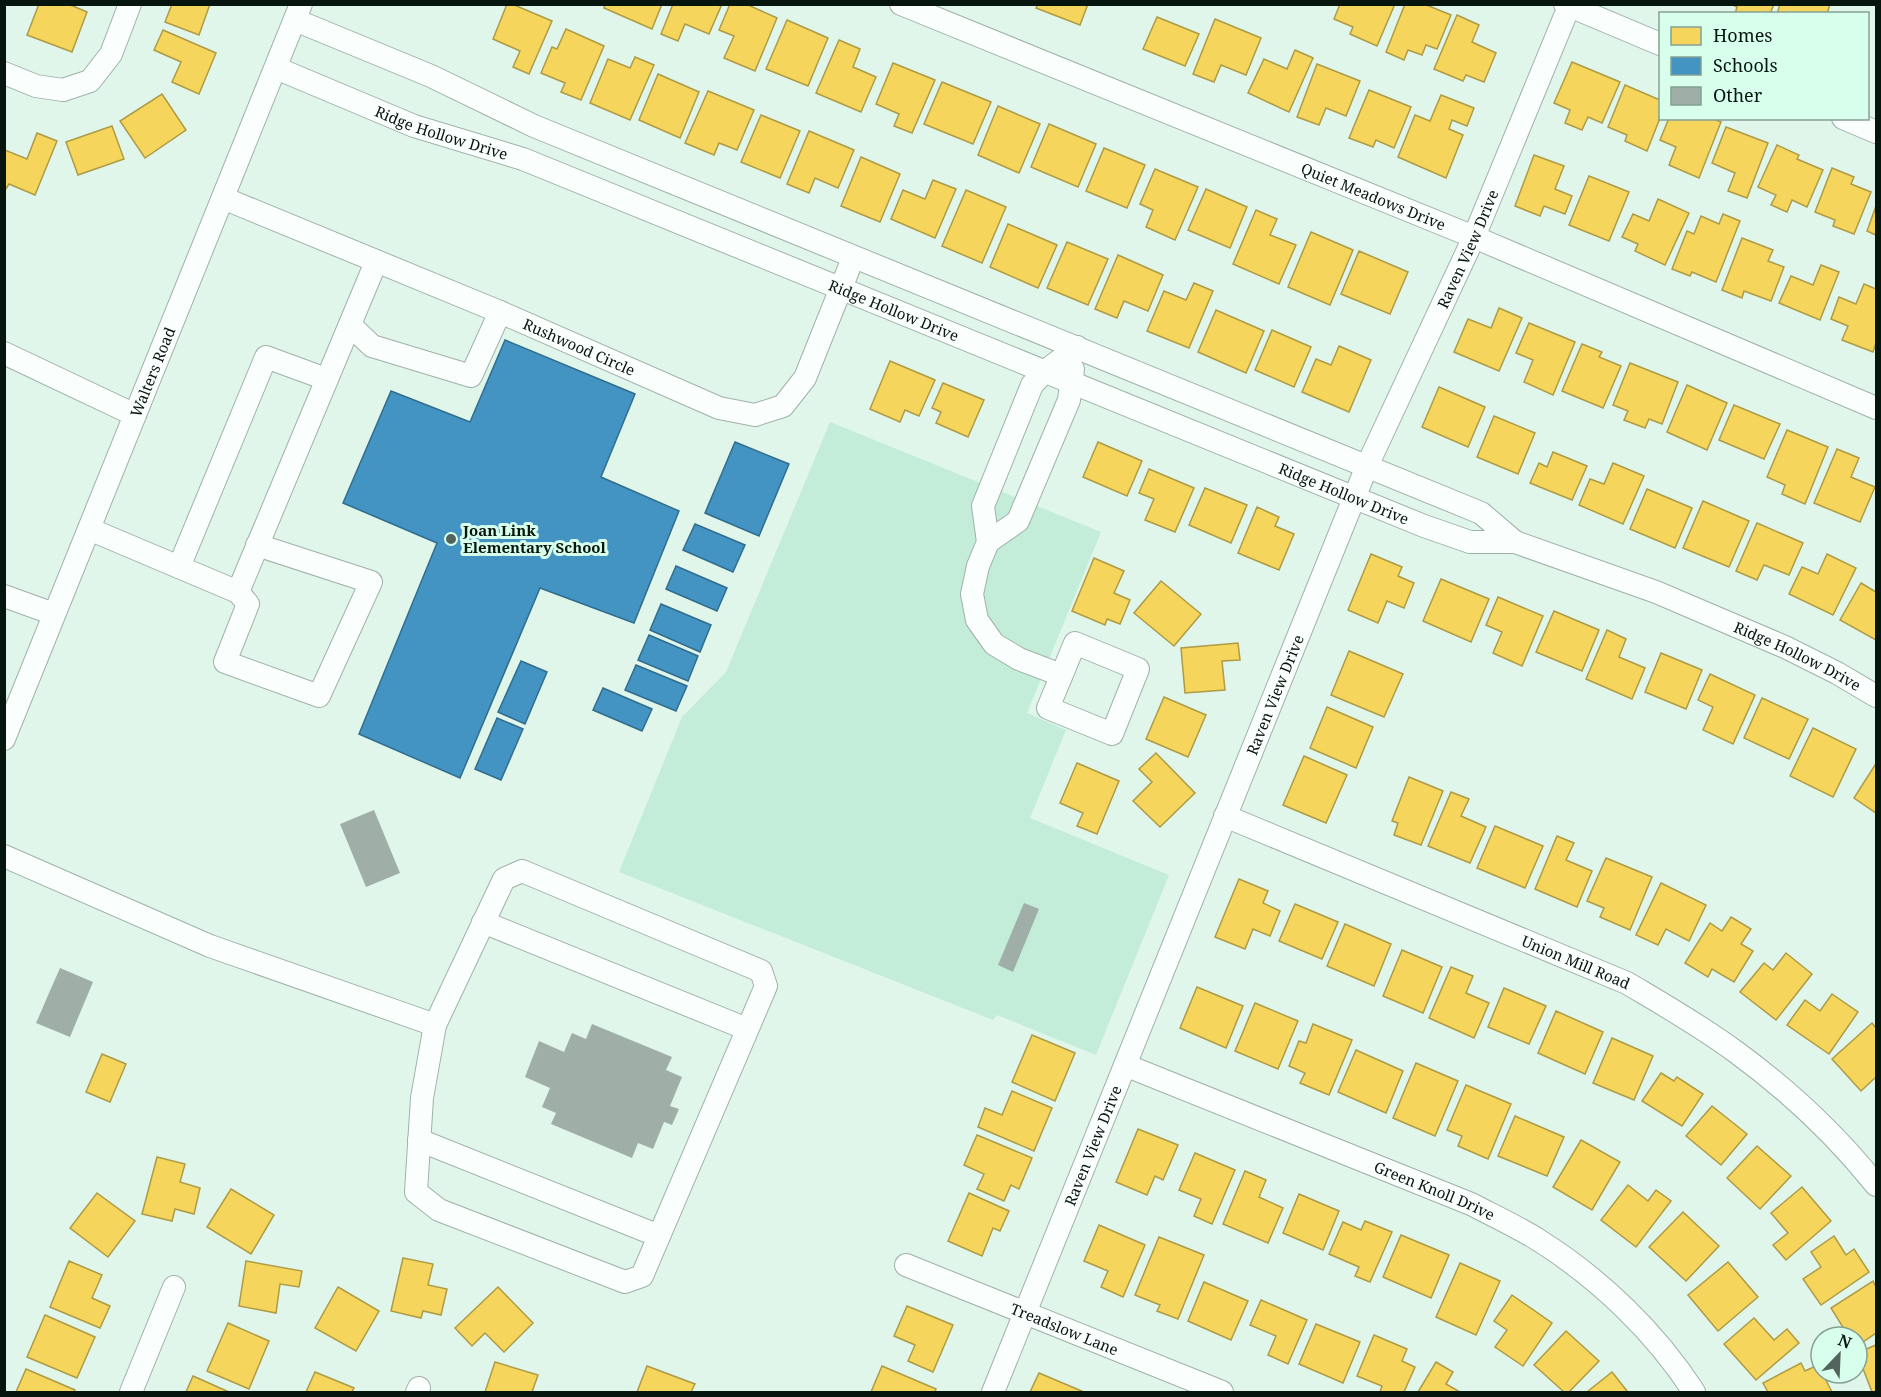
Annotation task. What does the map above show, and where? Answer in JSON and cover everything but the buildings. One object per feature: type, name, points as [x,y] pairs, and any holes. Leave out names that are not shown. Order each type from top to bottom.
[{"type":"street","points":[[4,73],[36,86],[63,90],[90,81],[111,54],[130,4]]},
{"type":"street","name":"Quiet Meadows Drive","points":[[901,4],[1474,237],[1876,408]]},
{"type":"street","points":[[1568,5],[1659,44]]},
{"type":"street","name":"Raven View Drive","points":[[993,1392],[1367,466],[1474,237],[1568,5]]},
{"type":"street","name":"Walters Road","points":[[4,739],[298,12]]},
{"type":"street","name":"Ridge Hollow Drive","points":[[298,12],[534,126],[1481,513],[1515,542]]},
{"type":"street","name":"Ridge Hollow Drive","points":[[276,68],[414,126],[523,159],[1355,499],[1470,542],[1515,542],[1656,592],[1785,646],[1876,696]]},
{"type":"street","points":[[1848,120],[1876,132]]},
{"type":"street","name":"Rushwood Circle","points":[[223,198],[500,312],[719,408],[755,415],[783,406],[805,378],[853,258]]},
{"type":"street","points":[[238,592],[376,262]]},
{"type":"street","points":[[350,326],[372,346],[471,376],[500,312]]},
{"type":"street","points":[[1061,675],[1019,659],[994,644],[977,620],[972,594],[978,566],[988,542],[983,506],[1032,386],[1044,372],[1077,347]]},
{"type":"street","points":[[988,542],[1018,521],[1069,400],[1077,347]]},
{"type":"street","points":[[4,353],[135,415]]},
{"type":"street","points":[[179,567],[266,357],[326,379]]},
{"type":"street","points":[[89,529],[238,592],[248,604],[225,662],[319,696],[371,582],[256,545]]},
{"type":"street","points":[[4,596],[54,614]]},
{"type":"street","name":"Union Mill Road","points":[[1225,816],[1627,983],[1683,1016],[1736,1052],[1786,1092],[1835,1138],[1876,1185]]},
{"type":"street","points":[[4,856],[210,946],[435,1025]]},
{"type":"street","points":[[522,871],[761,971],[766,986],[642,1276],[625,1282],[439,1210],[416,1192],[422,1098],[435,1025],[504,879],[522,871]]},
{"type":"street","points":[[483,922],[747,1029]]},
{"type":"street","name":"Green Knoll Drive","points":[[1125,1065],[1471,1204],[1532,1236],[1575,1265],[1631,1316],[1660,1347],[1694,1392]]},
{"type":"street","points":[[419,1140],[659,1236]]},
{"type":"street","name":"Treadslow Lane","points":[[906,1265],[1222,1392]]},
{"type":"street","points":[[131,1392],[174,1287]]},
{"type":"green space","points":[[830,422],[1101,532],[1027,713],[1066,730],[1030,818],[1169,875],[1096,1055],[997,1015],[993,1020],[619,872],[682,717],[726,672]]},
{"type":"place","name":"Joan Link Elementary School","points":[[451,539]]}]
